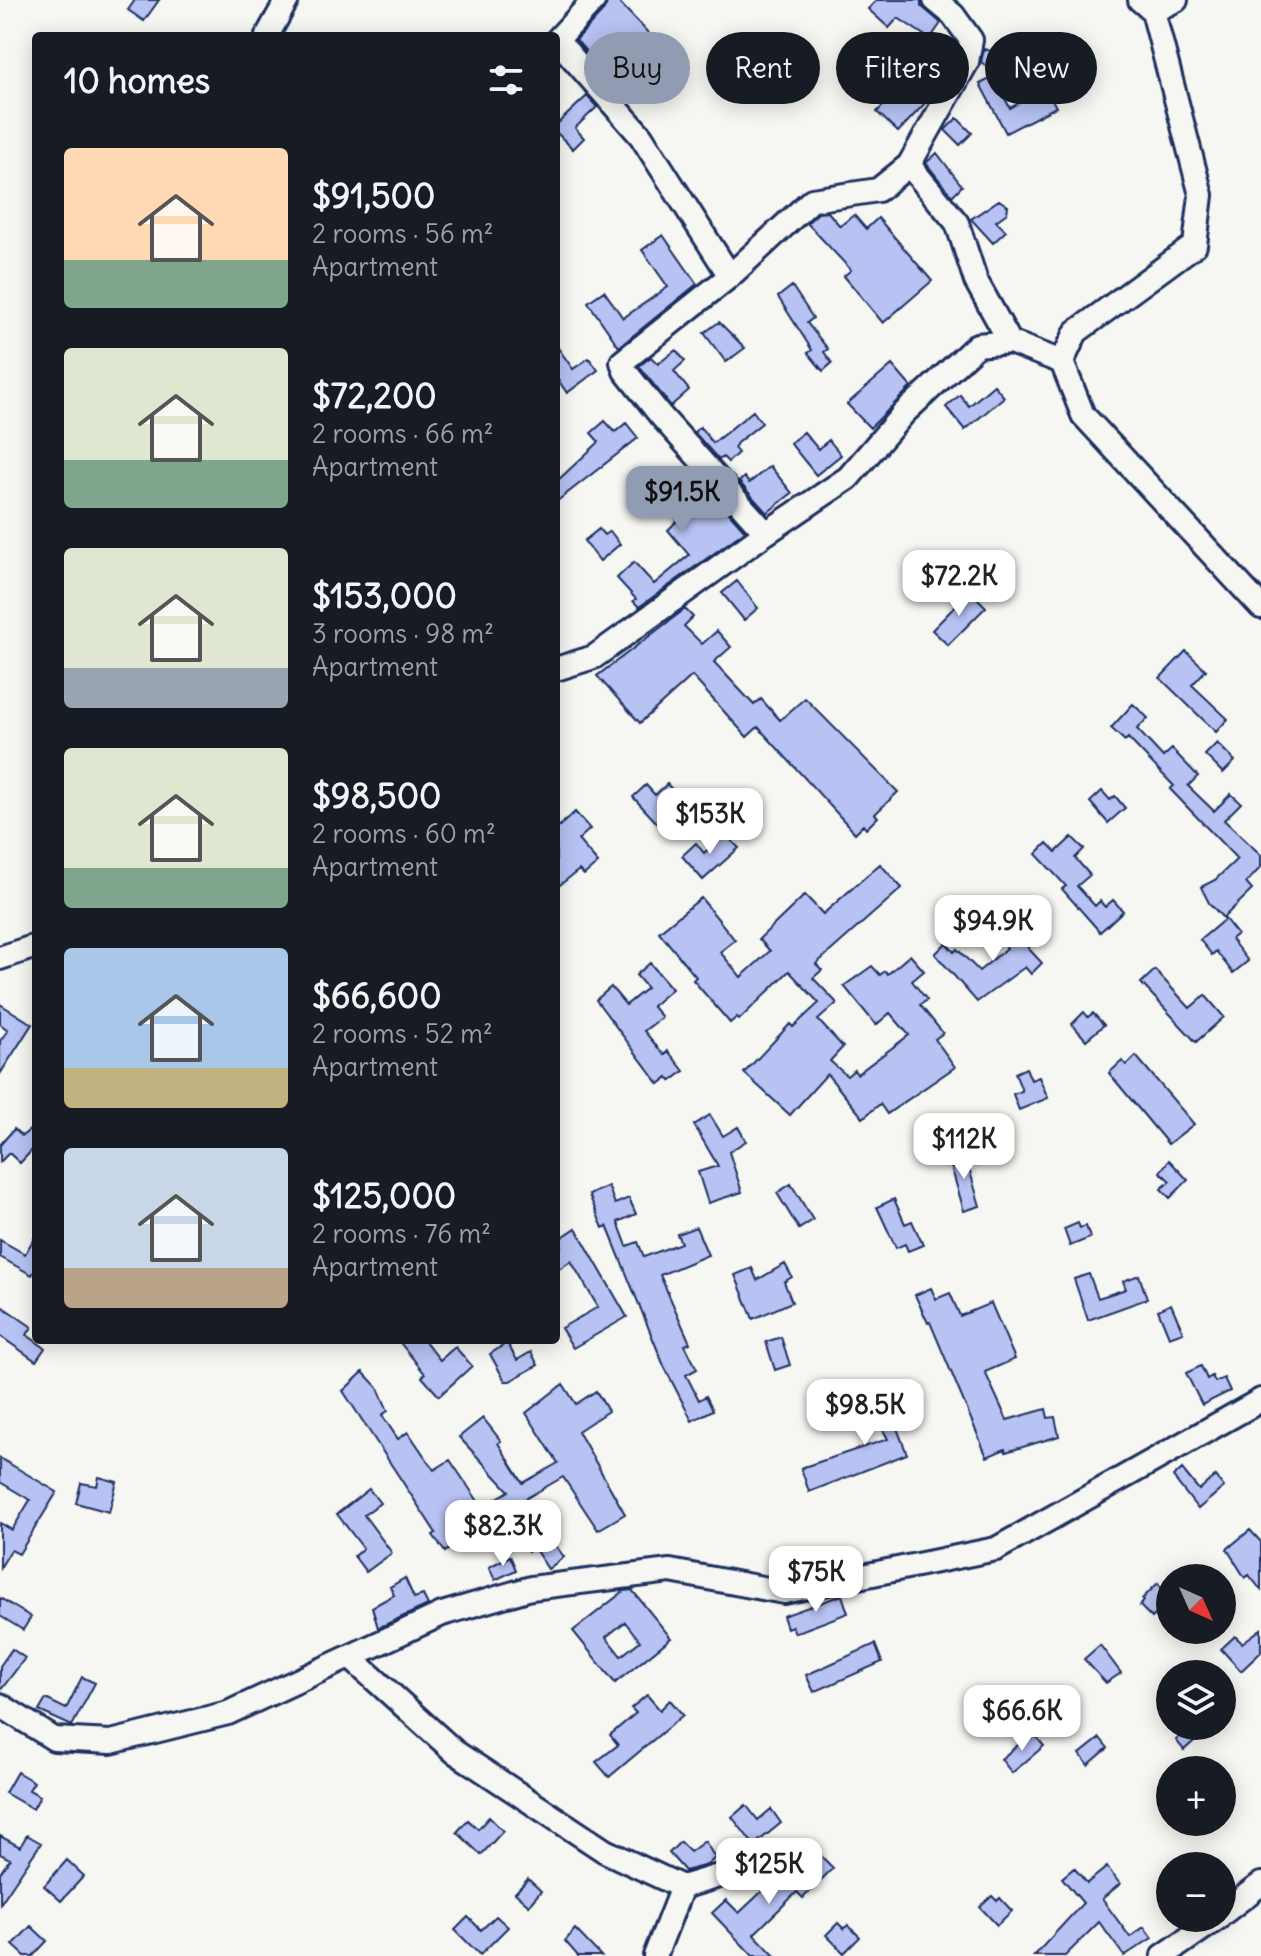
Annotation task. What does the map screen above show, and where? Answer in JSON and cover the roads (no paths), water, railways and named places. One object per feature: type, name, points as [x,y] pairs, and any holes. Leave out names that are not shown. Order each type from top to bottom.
[{"type":"street","points":[[269,32],[287,0]]},
{"type":"street","points":[[560,37],[594,0]]},
{"type":"street","points":[[766,533],[661,416],[625,371],[622,362],[730,276],[812,200],[878,190],[909,165],[967,62],[971,40],[959,22],[935,0]]},
{"type":"street","points":[[1176,0],[1146,6],[1201,195],[1195,245],[1076,332],[1062,362],[1083,415],[1261,607]]},
{"type":"street","points":[[560,43],[641,136],[730,276]]},
{"type":"street","points":[[909,165],[957,223],[976,281],[1010,342]]},
{"type":"street","points":[[560,668],[594,657],[848,478],[904,413],[977,345],[1010,342],[1062,362]]},
{"type":"street","points":[[0,958],[32,947]]},
{"type":"street","points":[[0,1705],[54,1739],[111,1742],[228,1713],[442,1614],[531,1588],[670,1571],[784,1592],[996,1549],[1261,1400]]},
{"type":"street","points":[[350,1657],[455,1752],[605,1851],[682,1887],[779,1858]]},
{"type":"street","points":[[1236,1904],[1261,1884]]},
{"type":"street","points":[[655,1956],[682,1887]]},
{"type":"street","points":[[1163,1956],[1197,1932]]}]
